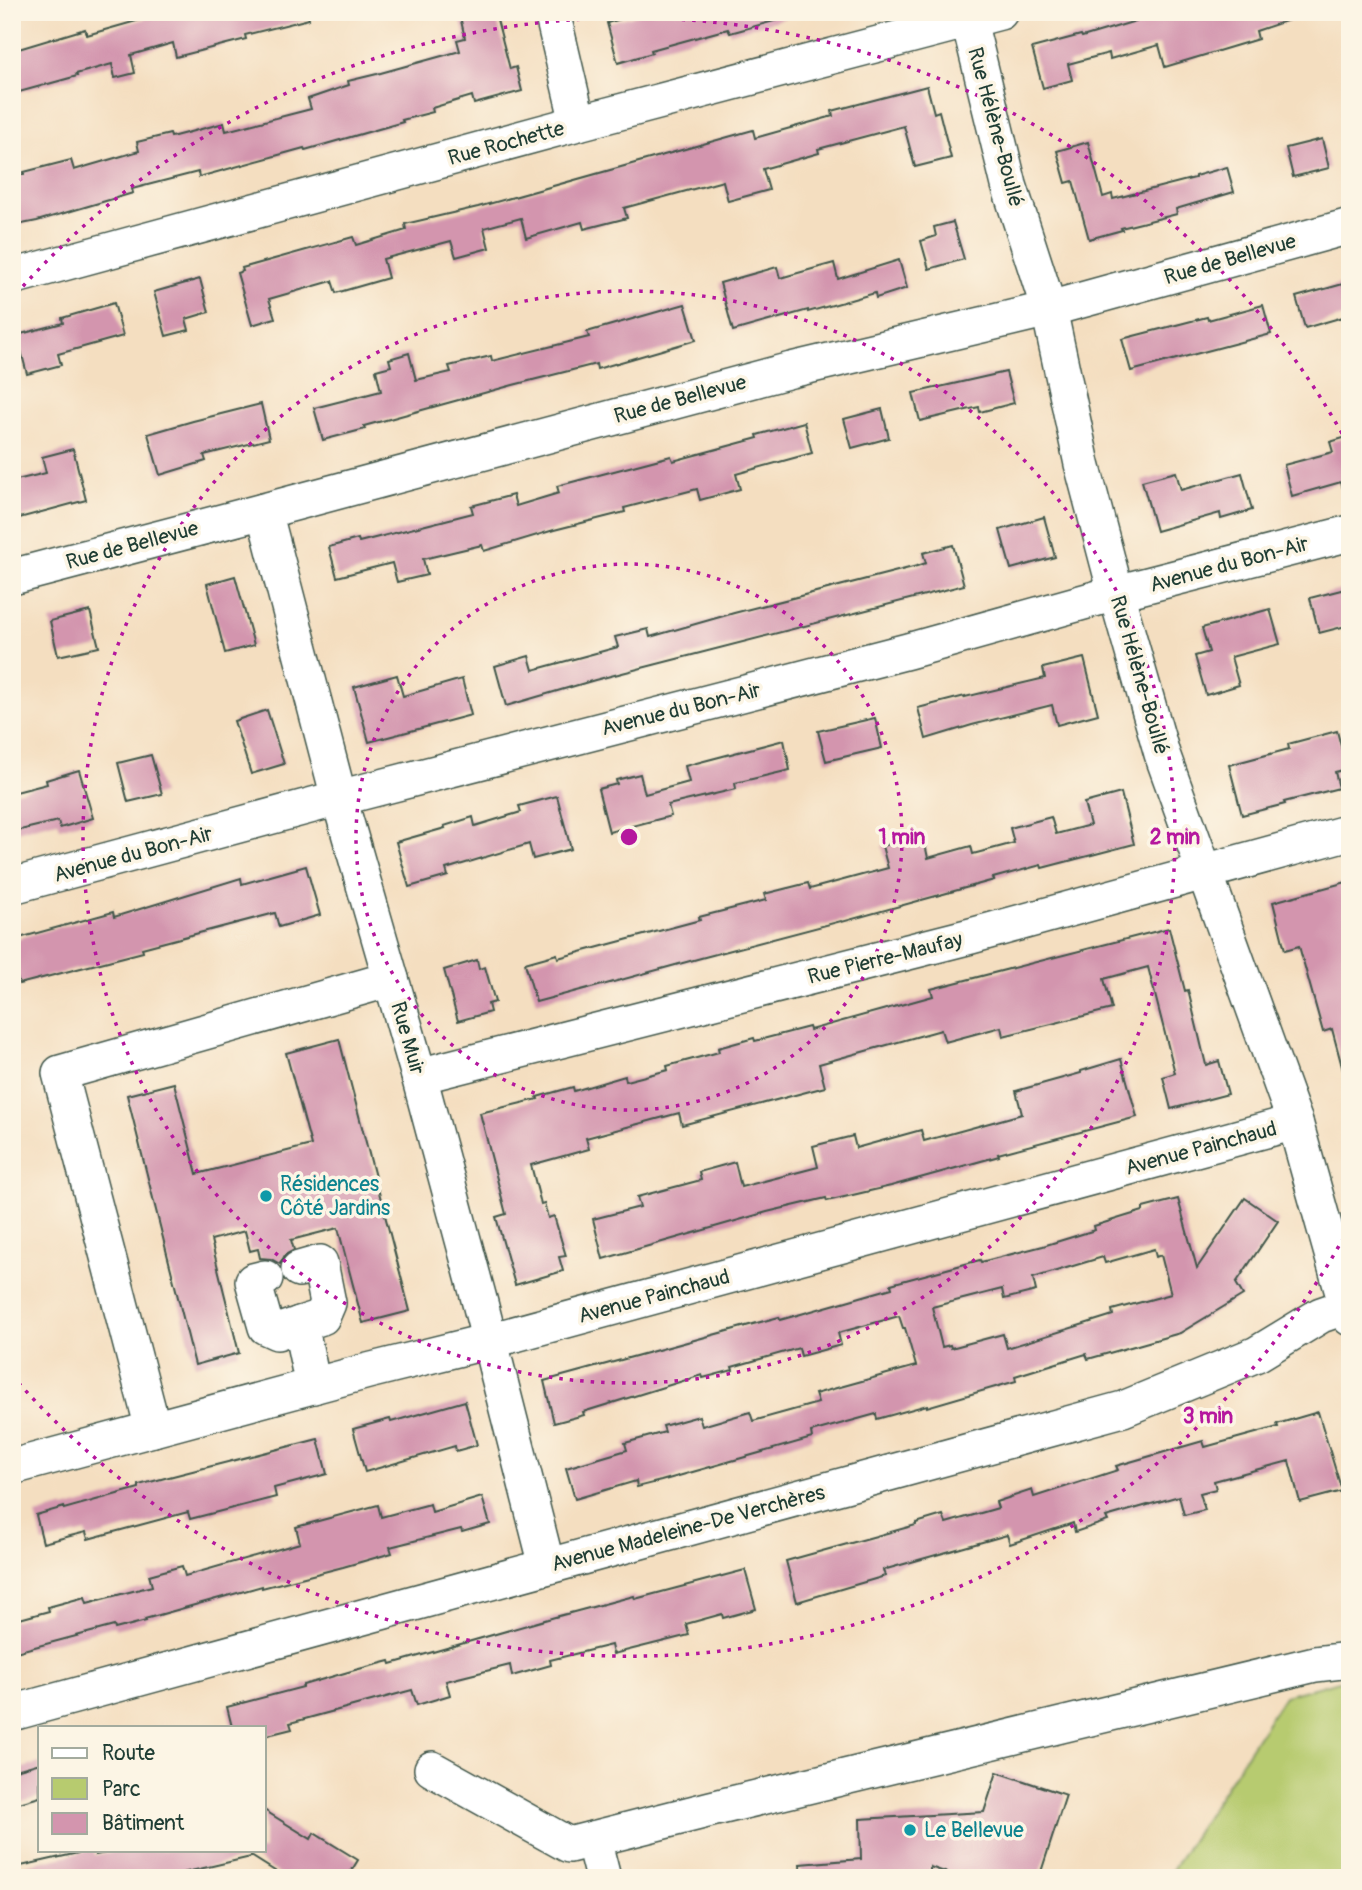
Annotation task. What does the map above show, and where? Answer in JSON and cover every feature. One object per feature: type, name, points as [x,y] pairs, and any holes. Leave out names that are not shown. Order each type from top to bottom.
[{"type":"street","points":[[552,12],[578,123]]},
{"type":"street","name":"Rue Rochette","points":[[12,277],[578,123],[984,17]]},
{"type":"street","name":"Rue Hélène-Boullé","points":[[984,17],[1009,185],[1049,309],[1082,464],[1116,593],[1162,754],[1295,1122],[1349,1310]]},
{"type":"street","name":"Rue de Bellevue","points":[[12,577],[791,370],[1049,309],[1350,226]]},
{"type":"street","name":"Rue Muir","points":[[264,511],[339,798],[419,1076],[480,1303],[547,1566]]},
{"type":"street","name":"Avenue du Bon-Air","points":[[12,886],[1350,533]]},
{"type":"street","name":"Rue Pierre-Maufay","points":[[419,1076],[971,936],[1350,832]]},
{"type":"street","points":[[153,1429],[60,1073],[391,979]]},
{"type":"street","name":"Avenue Painchaud","points":[[12,1467],[313,1385],[489,1341],[1295,1122]]},
{"type":"street","points":[[265,1278],[253,1281],[266,1327],[278,1332],[321,1317],[328,1303],[320,1264],[299,1269]]},
{"type":"street","name":"Avenue Madeleine-De Verchères","points":[[12,1713],[1123,1409],[1257,1354],[1321,1315],[1349,1310]]},
{"type":"street","points":[[300,1324],[313,1385]]},
{"type":"street","points":[[432,1769],[569,1845],[1315,1664],[1350,1660]]},
{"type":"street","points":[[593,1839],[603,1878]]},
{"type":"green space","points":[[1350,1678],[1350,1878],[1167,1878],[1284,1696]]},
{"type":"building","points":[[168,12],[308,12],[309,19],[245,35],[246,39],[176,57],[173,43],[131,55],[135,73],[115,78],[112,64],[12,94],[12,51],[85,29],[87,35]]},
{"type":"building","points":[[459,12],[495,12],[510,69],[516,67],[522,91],[474,104],[472,96],[432,108],[433,112],[402,120],[403,122],[305,150],[304,148],[199,177],[198,172],[132,189],[133,193],[12,226],[12,177],[71,160],[74,170],[139,151],[137,142],[170,134],[171,137],[224,123],[226,131],[311,109],[308,99],[349,85],[348,81],[460,51],[457,40],[465,38]]},
{"type":"building","points":[[645,12],[784,12],[785,18],[730,33],[728,29],[651,50],[652,53],[618,63],[607,23]]},
{"type":"building","points":[[1166,12],[1301,12],[1301,16],[1256,31],[1258,39],[1165,67],[1159,45],[1110,59],[1109,53],[1068,64],[1072,80],[1043,88],[1032,48],[1081,35],[1082,37]]},
{"type":"building","points":[[927,86],[934,113],[939,111],[951,158],[915,167],[904,126],[818,149],[819,153],[763,169],[769,190],[728,201],[723,181],[624,208],[627,218],[584,229],[582,222],[526,238],[521,218],[484,228],[489,248],[456,257],[451,241],[383,259],[388,278],[336,293],[332,281],[269,299],[275,318],[252,325],[237,273],[243,271],[242,268],[353,237],[356,245],[406,230],[405,224],[478,207],[753,130],[755,138],[833,116],[832,111]]},
{"type":"building","points":[[1322,139],[1329,168],[1293,177],[1286,148]]},
{"type":"building","points":[[1088,142],[1103,197],[1112,194],[1113,199],[1227,167],[1234,192],[1176,209],[1177,214],[1089,239],[1073,181],[1066,183],[1057,151]]},
{"type":"building","points":[[953,222],[964,259],[929,269],[921,241],[936,236],[934,227]]},
{"type":"building","points":[[899,260],[907,288],[876,298],[875,293],[733,331],[720,283],[777,267],[780,278],[834,263],[838,279]]},
{"type":"building","points":[[200,279],[209,312],[186,319],[189,330],[166,336],[154,292]]},
{"type":"building","points":[[1343,284],[1350,315],[1305,328],[1296,297]]},
{"type":"building","points":[[114,303],[123,336],[58,354],[61,365],[27,374],[17,335],[63,323],[62,318]]},
{"type":"building","points":[[685,304],[696,340],[597,369],[596,364],[513,385],[323,440],[314,408],[381,391],[376,370],[391,366],[389,359],[409,353],[416,380],[451,372],[449,366],[491,356],[492,361],[589,337],[587,332]]},
{"type":"building","points":[[1263,305],[1271,334],[1131,371],[1122,339]]},
{"type":"building","points":[[1006,372],[1014,403],[980,412],[979,407],[920,421],[913,393]]},
{"type":"building","points":[[261,404],[269,439],[204,455],[206,461],[160,475],[148,434]]},
{"type":"building","points":[[882,409],[889,438],[852,448],[844,419]]},
{"type":"building","points":[[804,422],[812,453],[736,474],[740,489],[700,500],[697,489],[624,508],[625,512],[484,551],[482,545],[423,559],[427,575],[397,582],[392,563],[337,577],[329,547],[473,513],[471,506],[513,495],[516,506],[559,493],[557,486],[671,456],[673,461],[758,438],[757,435]]},
{"type":"building","points":[[1350,436],[1350,491],[1344,492],[1341,482],[1292,496],[1284,465],[1333,452],[1330,442]]},
{"type":"building","points":[[73,449],[86,500],[12,520],[12,481],[46,473],[42,457]]},
{"type":"building","points":[[1176,472],[1181,490],[1242,473],[1252,510],[1221,519],[1220,513],[1156,531],[1142,481]]},
{"type":"building","points":[[1044,517],[1055,557],[1011,569],[1000,530]]},
{"type":"building","points":[[953,545],[964,585],[595,680],[506,706],[495,666],[529,656],[533,670],[618,647],[615,637],[648,629],[650,637],[917,566],[926,563],[923,553]]},
{"type":"building","points":[[235,576],[254,645],[225,653],[207,584]]},
{"type":"building","points":[[1345,589],[1350,607],[1350,625],[1319,633],[1310,598]]},
{"type":"building","points":[[1270,609],[1280,644],[1231,657],[1239,685],[1206,695],[1195,656],[1209,652],[1202,628]]},
{"type":"building","points":[[90,611],[99,647],[58,656],[50,621]]},
{"type":"building","points":[[1084,658],[1098,714],[1057,725],[1052,705],[926,739],[918,708],[1045,678],[1043,668]]},
{"type":"building","points":[[397,675],[403,696],[462,679],[471,715],[369,742],[354,687]]},
{"type":"building","points":[[267,710],[284,764],[251,774],[234,721]]},
{"type":"building","points":[[875,718],[882,748],[826,761],[818,731]]},
{"type":"building","points":[[1337,731],[1347,769],[1335,772],[1339,788],[1242,815],[1229,765],[1289,749],[1288,744]]},
{"type":"building","points":[[784,740],[790,770],[735,783],[736,789],[668,805],[671,816],[609,832],[598,789],[617,784],[616,780],[640,774],[645,794],[689,782],[685,766]]},
{"type":"building","points":[[151,755],[162,794],[128,802],[118,763]]},
{"type":"building","points":[[79,770],[93,818],[60,828],[58,821],[12,832],[12,793],[47,784],[46,780]]},
{"type":"building","points":[[1121,793],[1134,844],[1042,868],[1041,865],[842,922],[536,1002],[525,963],[557,954],[558,958],[700,920],[699,917],[766,900],[764,894],[808,883],[810,889],[888,868],[882,846],[923,835],[928,858],[971,846],[973,854],[1014,843],[1010,828],[1051,817],[1056,834],[1090,825],[1084,803]]},
{"type":"building","points":[[557,796],[571,849],[533,859],[529,844],[446,869],[448,876],[409,887],[396,842],[473,817],[475,826],[521,812],[519,806]]},
{"type":"building","points":[[306,866],[320,915],[279,927],[275,913],[142,948],[143,952],[19,984],[12,960],[12,940],[113,912],[114,917],[241,878],[242,884]]},
{"type":"building","points":[[1350,881],[1350,960],[1343,961],[1350,986],[1350,1073],[1344,1074],[1332,1029],[1323,1032],[1299,946],[1285,950],[1273,902]]},
{"type":"building","points":[[1169,928],[1185,991],[1188,990],[1206,1065],[1219,1061],[1228,1094],[1171,1109],[1163,1077],[1175,1073],[1148,967],[1104,979],[1112,1009],[1003,1036],[1001,1027],[945,1042],[941,1030],[819,1064],[825,1087],[682,1125],[679,1113],[586,1138],[589,1149],[531,1165],[541,1204],[544,1203],[548,1218],[554,1216],[566,1256],[559,1257],[563,1271],[515,1285],[496,1217],[506,1214],[480,1113],[538,1099],[537,1097],[573,1087],[574,1091],[625,1076],[626,1081],[668,1070],[667,1066],[719,1052],[718,1048],[809,1027],[810,1030],[933,996],[931,989]]},
{"type":"building","points":[[477,960],[479,969],[485,967],[495,1002],[488,1004],[490,1012],[458,1021],[444,970]]},
{"type":"building","name":"Résidences Côté Jardins","points":[[339,1039],[410,1311],[363,1323],[338,1228],[291,1240],[294,1250],[285,1255],[280,1264],[271,1259],[260,1258],[258,1249],[250,1251],[245,1231],[211,1240],[239,1353],[195,1365],[127,1095],[174,1083],[197,1174],[311,1145],[286,1053]]},
{"type":"building","points":[[1121,1059],[1137,1117],[891,1186],[767,1212],[603,1259],[593,1219],[640,1207],[637,1197],[701,1180],[699,1172],[735,1162],[741,1187],[818,1167],[813,1146],[853,1136],[856,1148],[921,1130],[924,1141],[1022,1114],[1016,1091]]},
{"type":"building","points":[[1245,1198],[1278,1221],[1236,1283],[1243,1295],[1180,1333],[1088,1359],[1086,1354],[1015,1376],[1016,1381],[927,1407],[877,1419],[876,1414],[811,1432],[812,1438],[661,1481],[637,1487],[636,1481],[575,1499],[566,1468],[627,1450],[625,1443],[665,1432],[663,1426],[699,1416],[702,1426],[750,1412],[753,1421],[818,1403],[815,1394],[916,1366],[899,1316],[838,1333],[841,1345],[801,1356],[799,1348],[732,1367],[733,1370],[703,1378],[702,1375],[554,1423],[544,1381],[779,1317],[780,1320],[892,1288],[891,1284],[1043,1246],[1095,1230],[1094,1226],[1143,1211],[1143,1208],[1178,1199],[1197,1268]],"holes":[[[1154,1249],[1156,1257],[1161,1255],[1171,1294],[1112,1310],[1113,1315],[1007,1348],[1003,1334],[951,1348],[950,1345],[942,1347],[932,1307],[1002,1289],[1004,1299],[1036,1291],[1033,1278],[1103,1257],[1105,1263]]]},
{"type":"building","points":[[465,1401],[477,1445],[456,1451],[455,1446],[365,1472],[353,1429],[390,1419],[391,1422]]},
{"type":"building","points":[[1318,1412],[1342,1491],[1300,1502],[1289,1461],[1214,1481],[1216,1489],[1200,1493],[1205,1510],[1184,1515],[1179,1496],[1106,1517],[1108,1521],[1075,1532],[1073,1523],[1010,1544],[1007,1535],[883,1570],[885,1576],[797,1602],[786,1561],[943,1515],[946,1523],[998,1508],[996,1502],[1032,1490],[1034,1497],[1118,1470],[1116,1466],[1203,1441],[1205,1447],[1278,1427],[1277,1424]]},
{"type":"building","points":[[318,1439],[327,1474],[274,1488],[276,1497],[190,1519],[188,1512],[88,1539],[86,1532],[43,1543],[36,1515],[139,1488],[139,1485]]},
{"type":"building","points":[[482,1497],[490,1524],[390,1547],[392,1553],[262,1586],[145,1619],[146,1621],[115,1629],[114,1626],[12,1653],[12,1621],[49,1611],[48,1607],[85,1597],[87,1603],[152,1586],[149,1575],[182,1566],[185,1576],[300,1543],[296,1527],[378,1505],[381,1517],[430,1504],[432,1512]]},
{"type":"building","points":[[745,1570],[756,1609],[723,1618],[722,1614],[686,1624],[689,1635],[613,1654],[611,1645],[550,1660],[551,1665],[512,1676],[510,1665],[446,1681],[450,1695],[417,1705],[412,1690],[290,1723],[292,1729],[266,1736],[266,1726],[232,1726],[227,1707],[634,1596],[635,1599]]},
{"type":"building","points":[[38,1764],[38,1798],[12,1805],[12,1771]]},
{"type":"building","name":"Le Bellevue","points":[[997,1772],[1066,1795],[1039,1878],[962,1878],[930,1867],[930,1878],[801,1878],[800,1864],[861,1859],[860,1819],[984,1812]]},
{"type":"building","points":[[266,1811],[311,1839],[314,1833],[358,1860],[347,1878],[286,1878],[251,1856],[178,1874],[179,1878],[12,1878],[12,1868],[82,1852],[94,1852],[95,1855],[110,1852],[266,1852]]},
{"type":"place","name":"Résidences Côté Jardins","points":[[266,1196]]},
{"type":"place","name":"Le Bellevue","points":[[910,1830]]}]
